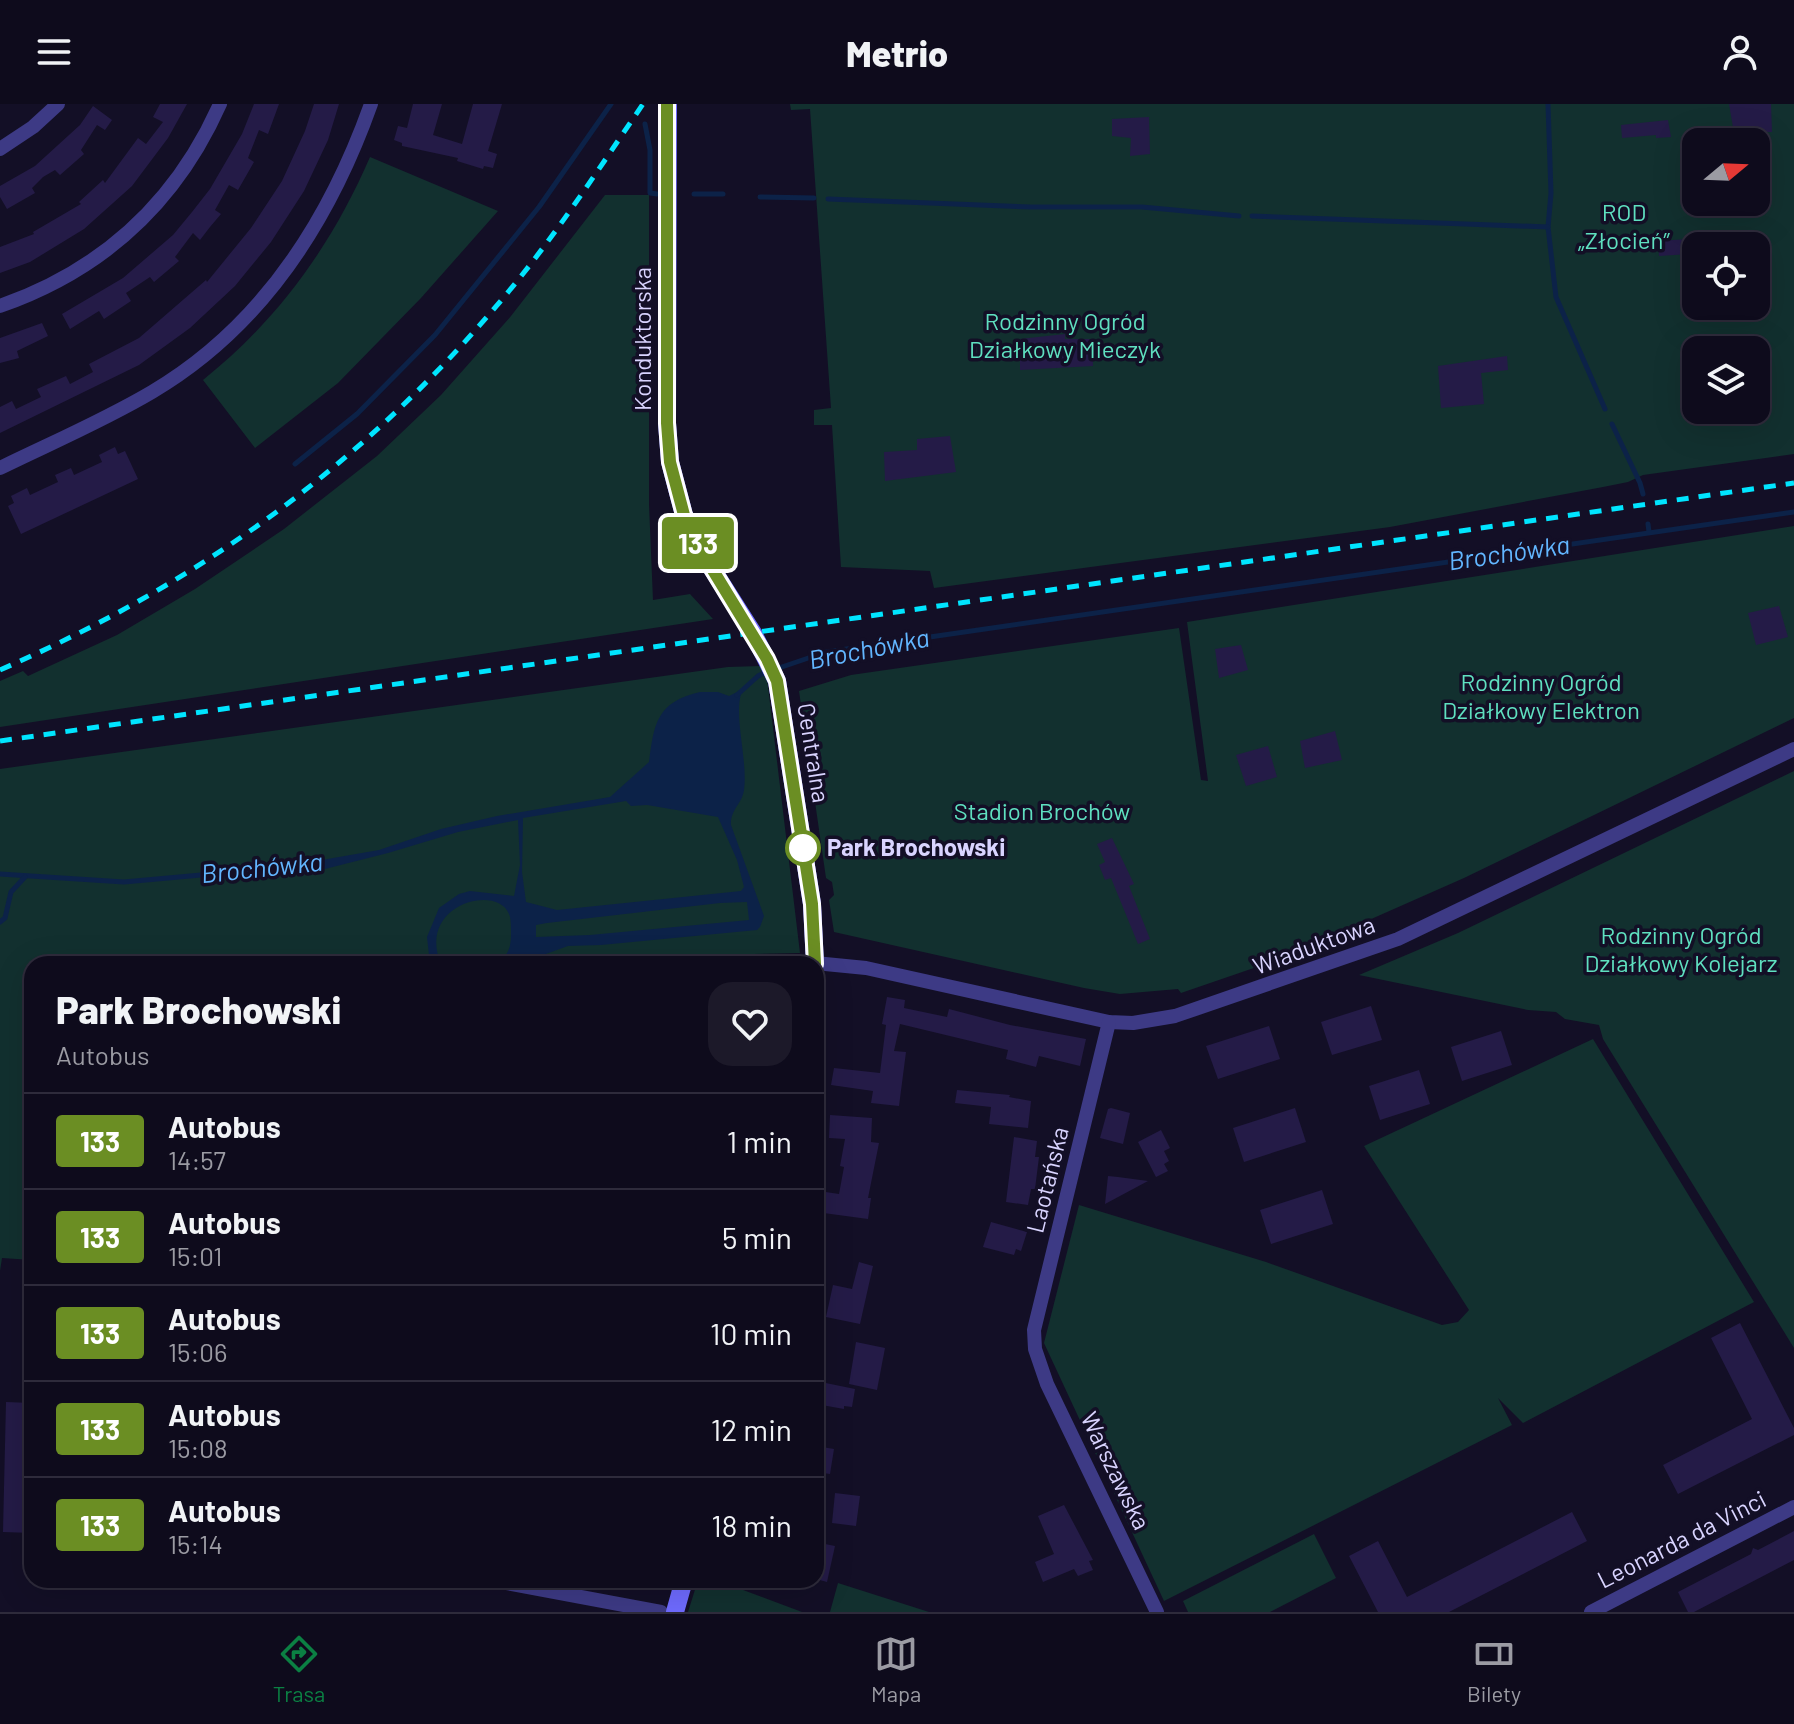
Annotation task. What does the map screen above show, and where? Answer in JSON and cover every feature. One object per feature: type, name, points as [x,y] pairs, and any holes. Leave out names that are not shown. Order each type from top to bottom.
[{"type":"street","points":[[0,149],[33,127],[58,104]]},
{"type":"street","points":[[0,306],[30,296],[78,270],[143,220],[196,153],[220,104]]},
{"type":"street","points":[[0,468],[115,413],[155,390],[193,365],[228,336],[270,292],[311,235],[345,172],[371,104]]},
{"type":"street","name":"Konduktorska","points":[[668,104],[667,423],[670,462],[677,497],[693,535],[764,653]]},
{"type":"street","name":"Centralna","points":[[764,653],[777,681],[812,904],[815,956]]},
{"type":"street","name":"Wiaduktowa","points":[[824,964],[866,968],[1109,1022],[1133,1023],[1175,1016],[1398,939],[1794,749]]},
{"type":"street","name":"Laotańska","points":[[1035,1349],[1034,1330],[1109,1022]]},
{"type":"street","name":"Warszawska","points":[[1035,1349],[1047,1384],[1157,1612]]},
{"type":"street","name":"Leonarda da Vinci","points":[[1591,1612],[1794,1507]]},
{"type":"street","points":[[533,1588],[661,1612]]},
{"type":"street","points":[[675,1612],[682,1588]]},
{"type":"green space","name":"Rodzinny Ogród Działkowy Mieczyk","points":[[790,104],[1794,104],[1794,454],[1643,475],[1628,482],[1390,527],[934,588],[930,571],[841,567],[832,425],[814,425],[814,410],[831,408],[810,109],[791,110]]},
{"type":"green space","points":[[370,157],[498,211],[421,298],[338,383],[255,448],[203,380],[255,332],[300,279],[338,221]]},
{"type":"green space","points":[[605,195],[649,195],[649,504],[653,600],[690,594],[713,619],[0,727],[0,681],[23,671],[28,676],[117,635],[195,589],[284,529],[377,456],[441,395],[511,316]]},
{"type":"green space","points":[[1794,526],[1794,718],[1464,878],[1283,958],[1181,993],[1178,989],[1120,994],[834,932],[829,900],[834,895],[832,882],[826,878],[799,691],[851,675],[1179,628],[1201,780],[1208,781],[1187,622]]},
{"type":"green space","name":"Park Brochowski","points":[[761,666],[767,678],[800,953],[709,956],[24,956],[24,1259],[2,1258],[0,1271],[0,769],[728,667]]},
{"type":"green space","name":"Rodzinny Ogród Działkowy Kolejarz","points":[[1794,771],[1794,1348],[1603,1039],[1599,1025],[1565,1019],[1556,1012],[1528,1010],[1359,975],[1458,933]]},
{"type":"green space","points":[[1593,1039],[1754,1302],[1523,1423],[1498,1398],[1512,1425],[1164,1601],[1044,1343],[1079,1205],[1266,1262],[1442,1325],[1458,1322],[1469,1310],[1364,1146]]},
{"type":"green space","points":[[1314,1534],[1336,1578],[1270,1612],[1188,1612],[1183,1601]]},
{"type":"green space","points":[[838,1583],[929,1612],[830,1612]]},
{"type":"green space","points":[[696,1588],[738,1588],[802,1612],[688,1612]]},
{"type":"water","points":[[700,692],[718,692],[729,696],[737,692],[741,694],[739,715],[745,779],[731,825],[764,916],[757,930],[568,946],[540,956],[505,956],[510,947],[510,916],[502,905],[490,900],[476,901],[461,905],[448,914],[439,927],[436,944],[439,956],[429,956],[427,937],[439,908],[459,894],[470,891],[514,896],[520,865],[518,820],[458,832],[317,871],[316,861],[379,850],[441,829],[610,797],[649,762],[656,725],[666,708]],"holes":[[[626,801],[631,806],[647,805],[718,817],[737,860],[744,887],[741,891],[557,910],[526,902],[522,872],[523,818]],[[747,902],[749,920],[590,935],[536,937],[536,925],[720,903]]]},
{"type":"building","points":[[160,104],[187,104],[168,138],[132,186],[84,229],[30,262],[0,273],[0,247],[34,234],[81,204],[79,202],[103,180],[105,183],[138,138],[146,144],[163,122],[153,117]]},
{"type":"building","points":[[254,104],[279,104],[268,134],[259,130],[248,158],[254,162],[238,190],[229,185],[215,210],[221,214],[200,240],[193,233],[175,257],[179,261],[154,282],[150,277],[126,293],[131,301],[104,319],[99,311],[70,329],[62,314],[123,278],[173,235],[192,212],[210,189],[242,134]]},
{"type":"building","points":[[314,104],[339,104],[328,140],[304,191],[271,242],[235,286],[190,328],[139,365],[0,433],[0,407],[12,401],[16,409],[41,397],[37,389],[66,376],[70,384],[93,372],[89,364],[139,338],[207,282],[251,228],[282,181]]},
{"type":"building","points":[[413,104],[442,104],[433,135],[462,144],[473,104],[502,104],[488,151],[497,154],[493,168],[484,166],[483,169],[457,161],[458,158],[402,146],[394,140],[398,126],[407,128]]},
{"type":"building","points":[[1729,104],[1771,104],[1772,132],[1770,128],[1733,128]]},
{"type":"building","points":[[93,106],[112,120],[105,130],[97,125],[81,150],[84,154],[60,175],[55,170],[43,177],[32,188],[35,193],[7,209],[0,197],[0,186],[35,166],[80,125]]},
{"type":"building","points":[[1149,117],[1150,154],[1130,156],[1131,138],[1112,136],[1112,119]]},
{"type":"building","points":[[1668,120],[1671,137],[1622,138],[1621,125]]},
{"type":"building","points":[[1682,239],[1682,254],[1659,256],[1658,241]]},
{"type":"building","points":[[42,323],[48,336],[17,351],[19,358],[0,363],[0,338]]},
{"type":"building","points":[[1065,334],[1065,339],[1092,339],[1093,366],[1020,370],[1020,339]]},
{"type":"building","points":[[1507,356],[1508,370],[1481,373],[1484,404],[1441,408],[1438,366]]},
{"type":"building","points":[[950,436],[956,472],[885,481],[884,452],[917,450],[917,439]]},
{"type":"building","points":[[115,447],[118,454],[125,451],[138,479],[21,534],[8,506],[14,503],[11,496],[27,488],[30,495],[58,482],[55,475],[71,468],[74,475],[102,462],[99,455]]},
{"type":"building","points":[[1779,606],[1788,637],[1756,645],[1748,613]]},
{"type":"building","points":[[1241,645],[1248,670],[1219,678],[1215,649]]},
{"type":"building","points":[[1335,731],[1342,760],[1305,768],[1300,741]]},
{"type":"building","points":[[1268,746],[1277,777],[1246,786],[1236,755]]},
{"type":"building","points":[[1112,838],[1134,884],[1129,886],[1150,939],[1138,944],[1111,878],[1105,880],[1099,865],[1105,862],[1097,844]]},
{"type":"building","points":[[887,997],[905,1000],[904,1008],[947,1017],[949,1009],[1010,1025],[1086,1039],[1080,1066],[1039,1056],[1036,1067],[1006,1059],[1008,1050],[900,1024],[894,1051],[906,1052],[899,1106],[871,1103],[873,1091],[831,1085],[834,1068],[880,1073],[886,1025],[882,1024]]},
{"type":"building","points":[[1371,1006],[1382,1040],[1332,1055],[1321,1022]]},
{"type":"building","points":[[1269,1026],[1280,1059],[1218,1079],[1206,1046]]},
{"type":"building","points":[[1501,1031],[1512,1065],[1462,1081],[1451,1047]]},
{"type":"building","points":[[1419,1070],[1430,1104],[1380,1120],[1369,1086]]},
{"type":"building","points":[[957,1090],[1010,1095],[1031,1101],[1028,1128],[989,1124],[991,1107],[955,1103]]},
{"type":"building","points":[[1295,1108],[1306,1142],[1244,1162],[1233,1128]]},
{"type":"building","points":[[1108,1109],[1130,1113],[1123,1144],[1100,1138]]},
{"type":"building","points":[[830,1115],[872,1118],[871,1142],[879,1143],[868,1198],[871,1198],[868,1219],[824,1213],[824,1192],[839,1194],[844,1167],[840,1166],[845,1139],[829,1138]]},
{"type":"building","points":[[1161,1130],[1170,1148],[1164,1151],[1169,1161],[1164,1164],[1168,1171],[1156,1177],[1138,1142]]},
{"type":"building","points":[[1014,1137],[1037,1141],[1035,1157],[1039,1157],[1035,1189],[1031,1189],[1028,1205],[1006,1202]]},
{"type":"building","points":[[1108,1176],[1118,1177],[1148,1181],[1105,1204]]},
{"type":"building","points":[[1322,1190],[1333,1224],[1271,1244],[1260,1210]]},
{"type":"building","points":[[991,1222],[1027,1232],[1021,1251],[1016,1249],[1014,1255],[983,1247]]},
{"type":"building","points":[[859,1262],[873,1266],[860,1324],[826,1317],[833,1285],[852,1289]]},
{"type":"building","points":[[1740,1323],[1794,1428],[1794,1435],[1678,1494],[1663,1465],[1752,1419],[1711,1338]]},
{"type":"building","points":[[856,1342],[885,1348],[877,1390],[849,1384]]},
{"type":"building","points":[[824,1383],[855,1389],[852,1407],[844,1406],[844,1409],[824,1405]]},
{"type":"building","points":[[6,1402],[24,1403],[24,1533],[3,1532]]},
{"type":"building","points":[[824,1447],[834,1449],[830,1474],[824,1473]]},
{"type":"building","points":[[835,1493],[860,1496],[856,1526],[832,1523]]},
{"type":"building","points":[[1064,1505],[1093,1560],[1089,1561],[1093,1570],[1078,1576],[1074,1569],[1043,1582],[1035,1562],[1054,1554],[1038,1516]]},
{"type":"building","points":[[1572,1512],[1587,1541],[1449,1612],[1378,1612],[1349,1556],[1378,1541],[1407,1597]]},
{"type":"building","points":[[1794,1531],[1794,1560],[1694,1612],[1688,1612],[1678,1592],[1751,1554],[1753,1548],[1758,1550]]},
{"type":"building","points":[[824,1544],[835,1546],[827,1582],[824,1581]]},
{"type":"waterway","points":[[295,464],[357,414],[435,335],[539,207],[611,104]]},
{"type":"waterway","points":[[1548,104],[1551,193],[1548,227],[1556,297],[1605,409]]},
{"type":"waterway","points":[[645,124],[650,150],[650,193],[657,194]]},
{"type":"waterway","points":[[694,194],[723,194]]},
{"type":"waterway","points":[[760,197],[814,198]]},
{"type":"waterway","points":[[828,199],[1030,207],[1142,207],[1239,216]]},
{"type":"waterway","points":[[1252,216],[1548,227]]},
{"type":"waterway","points":[[1612,424],[1643,494]]},
{"type":"waterway","name":"Brochówka","points":[[776,669],[826,652],[1794,512]]},
{"type":"waterway","points":[[1648,524],[1649,532]]},
{"type":"waterway","name":"Brochówka","points":[[737,695],[766,672]]},
{"type":"waterway","name":"Brochówka","points":[[0,874],[124,882],[322,864]]},
{"type":"waterway","points":[[0,922],[5,918],[11,892],[25,877]]},
{"type":"railway","points":[[0,670],[145,598],[213,556],[339,462],[398,410],[509,291],[562,223],[643,104]]},
{"type":"railway","points":[[0,741],[1794,483]]},
{"type":"bus line","name":"133","points":[[667,104],[667,423],[670,462],[677,497],[693,535],[753,633],[777,681],[812,904],[815,956]]},
{"type":"place","name":"Park Brochowski","points":[[803,848]]},
{"type":"park label","name":"ROD „Złocień”","points":[[1624,227]]},
{"type":"park label","name":"Rodzinny Ogród Działkowy Elektron","points":[[1541,697]]},
{"type":"park label","name":"Stadion Brochów","points":[[1042,812]]}]
